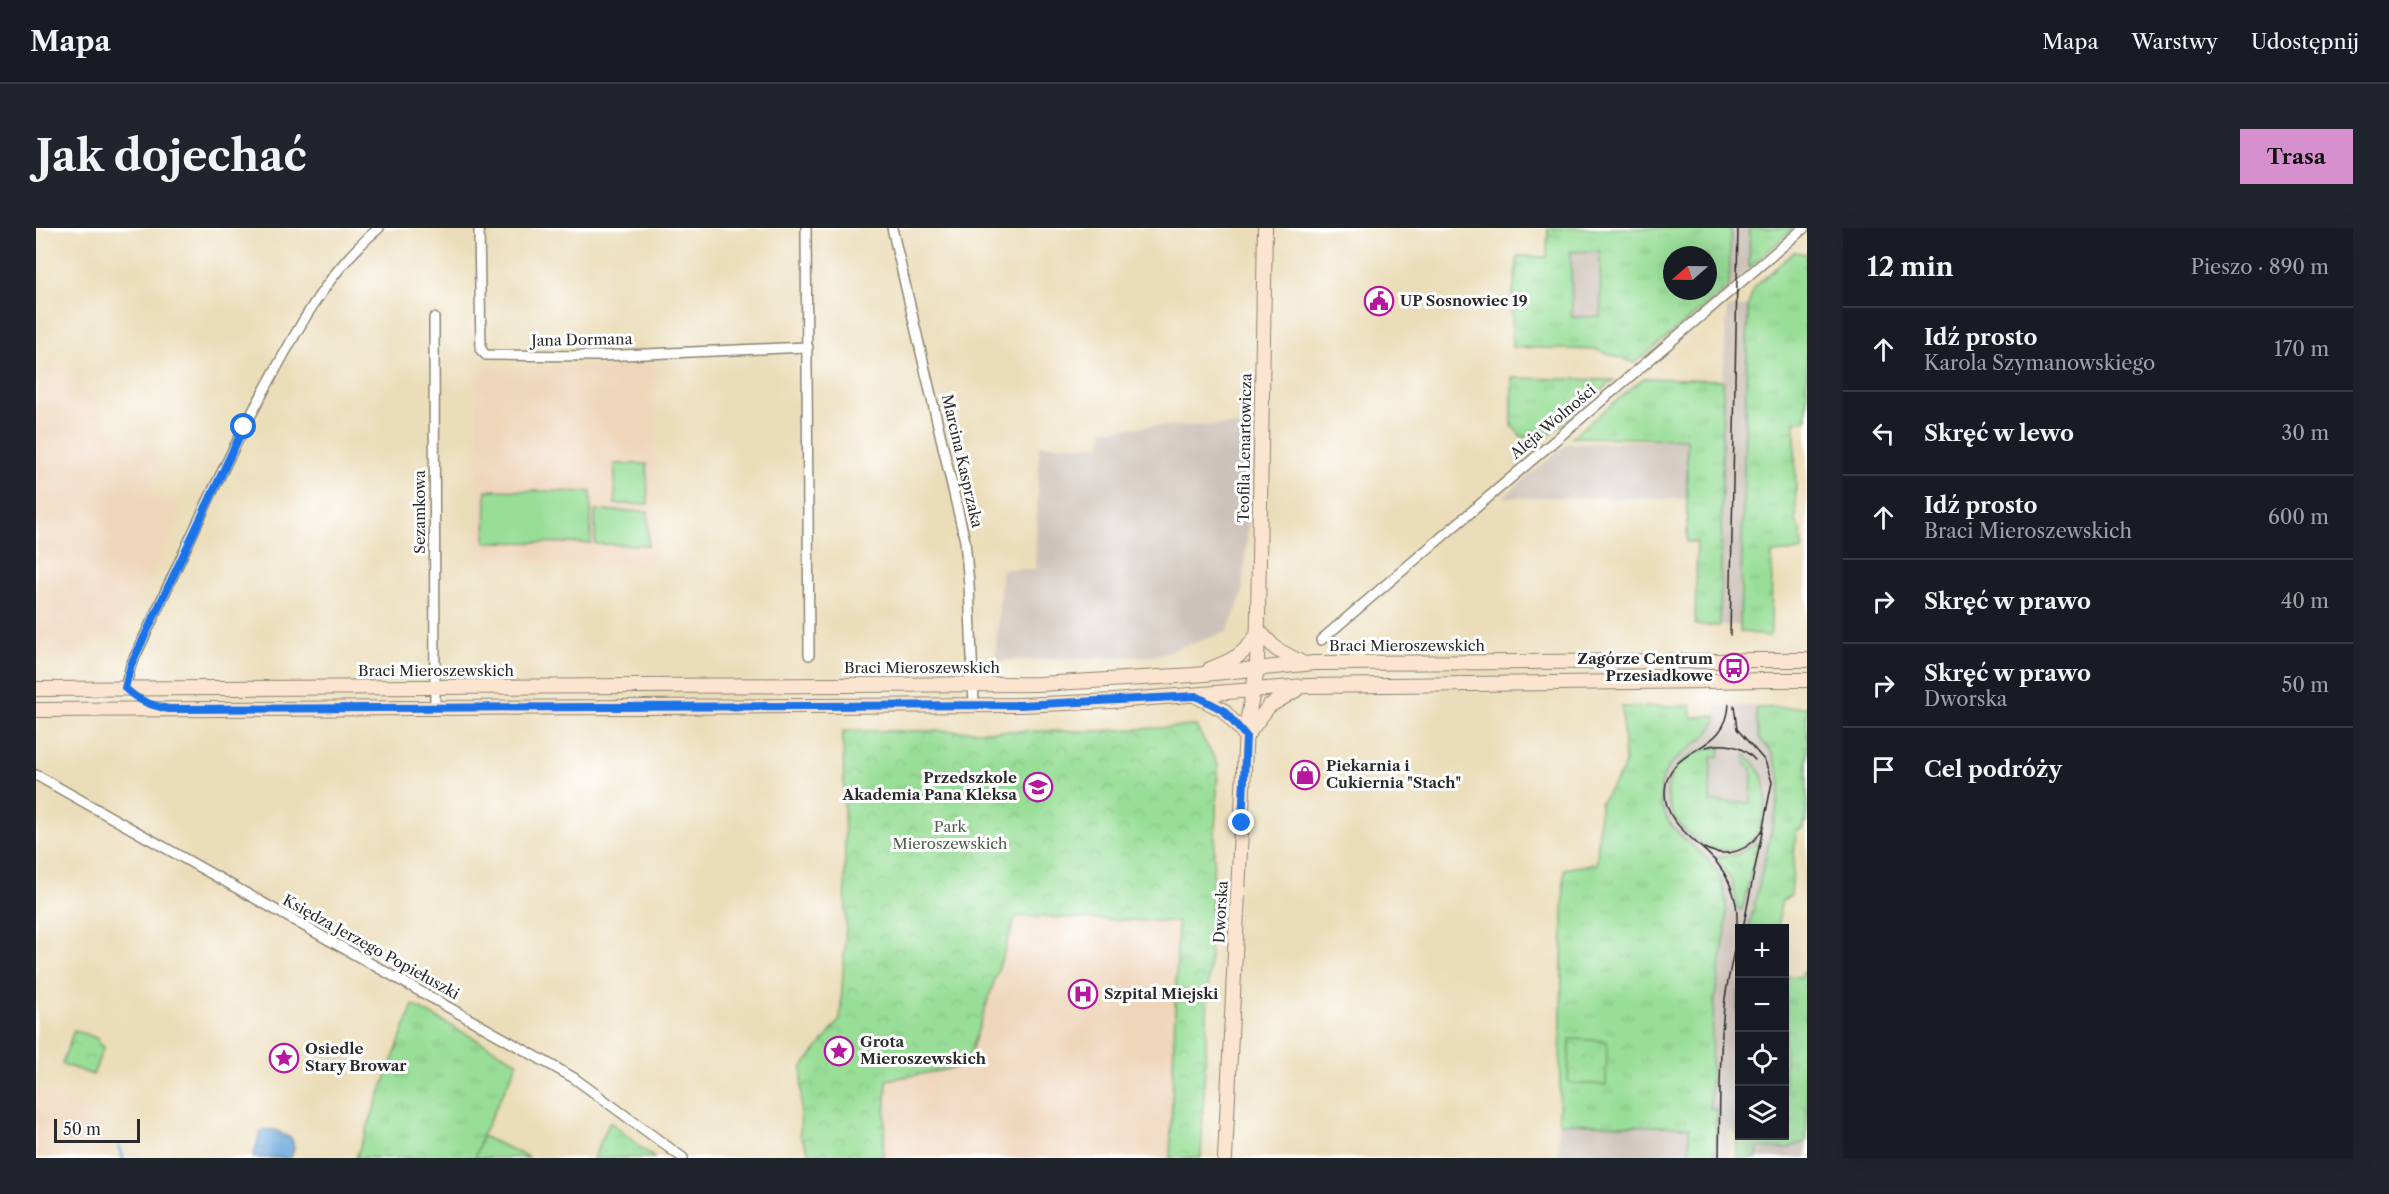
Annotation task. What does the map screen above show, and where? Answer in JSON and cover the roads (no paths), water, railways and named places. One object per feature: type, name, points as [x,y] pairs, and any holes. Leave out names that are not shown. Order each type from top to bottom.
[{"type":"main road","name":"Teofila Lenartowicza","points":[[1257,669],[1265,228]]},
{"type":"main road","points":[[1194,675],[1237,658],[1251,646],[1259,631],[1276,649],[1304,664]]},
{"type":"main road","points":[[1786,680],[1787,660]]},
{"type":"main road","name":"Braci Mieroszewskich","points":[[36,689],[1051,684],[1194,675],[1304,664],[1807,660]]},
{"type":"main road","name":"Dworska","points":[[1225,1158],[1246,736],[1257,669]]},
{"type":"main road","points":[[36,710],[974,705],[1089,703],[1306,686],[1807,680]]},
{"type":"main road","points":[[1196,696],[1223,710],[1246,736],[1269,706],[1306,686]]},
{"type":"main road","points":[[81,709],[118,696],[125,688],[135,698],[146,704],[168,709]]},
{"type":"street","points":[[125,688],[131,665],[244,427],[296,332],[342,264],[358,245],[379,228]]},
{"type":"street","name":"Jana Dormana","points":[[479,228],[481,350],[486,355],[600,356],[808,347]]},
{"type":"street","points":[[806,228],[809,655]]},
{"type":"street","name":"Marcina Kasprzaka","points":[[892,228],[965,541],[974,705]]},
{"type":"street","name":"Aleja Wolności","points":[[1321,640],[1804,228]]},
{"type":"street","name":"Sezamkowa","points":[[434,318],[435,707]]},
{"type":"street","name":"Księdza Jerzego Popiełuszki","points":[[36,776],[574,1078],[683,1158]]},
{"type":"water","points":[[276,1130],[292,1139],[294,1149],[291,1158],[253,1158],[260,1132]]},
{"type":"waterway","points":[[119,1147],[123,1158]]},
{"type":"tram line","points":[[1730,635],[1738,228]]},
{"type":"tram line","points":[[1719,1158],[1722,1026],[1737,929],[1736,904],[1731,887],[1720,867],[1676,823],[1666,803],[1665,791],[1668,776],[1676,765],[1718,733],[1726,720],[1729,704]]},
{"type":"tram line","points":[[1734,705],[1737,729],[1765,761],[1772,782],[1744,924]]},
{"type":"tram line","points":[[1706,747],[1733,746],[1745,751],[1755,760]]},
{"type":"tram line","points":[[1704,848],[1721,853],[1737,851],[1751,843],[1762,829]]},
{"type":"place","name":"UP Sosnowiec 19","points":[[1379,301]]},
{"type":"place","name":"Zagórze Centrum Przesiadkowe","points":[[1734,668]]},
{"type":"place","name":"Piekarnia i Cukiernia \"Stach\"","points":[[1305,775]]},
{"type":"place","name":"Przedszkole Akademia Pana Kleksa","points":[[1038,787]]},
{"type":"place","name":"Szpital Miejski","points":[[1083,994]]},
{"type":"place","name":"Grota Mieroszewskich","points":[[839,1051]]},
{"type":"place","name":"Osiedle Stary Browar","points":[[284,1058]]},
{"type":"park label","name":"Park Mieroszewskich","points":[[950,836]]}]
